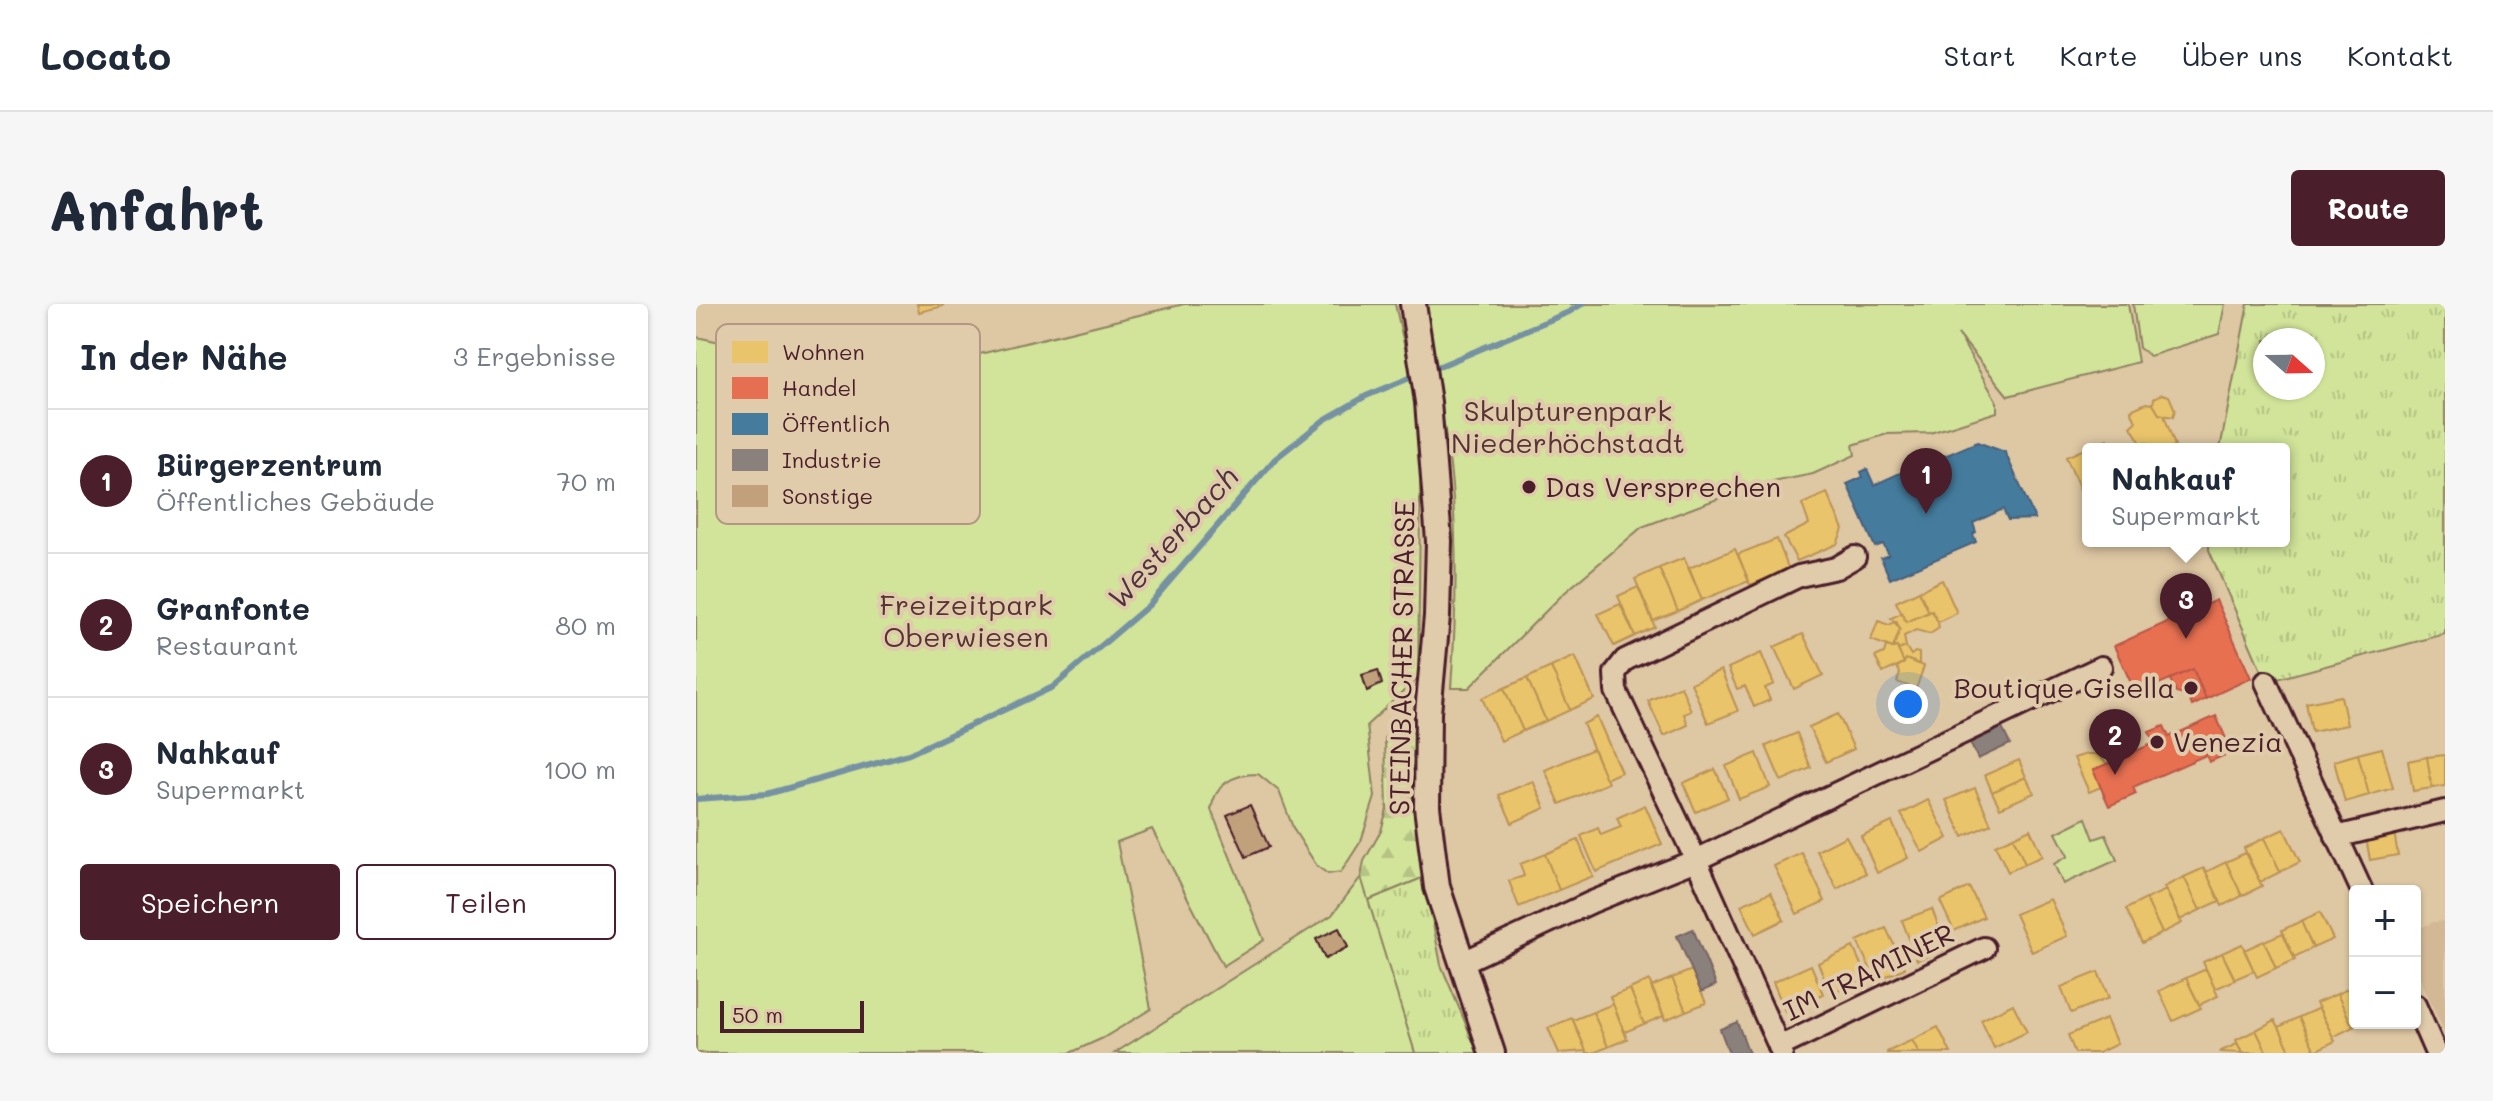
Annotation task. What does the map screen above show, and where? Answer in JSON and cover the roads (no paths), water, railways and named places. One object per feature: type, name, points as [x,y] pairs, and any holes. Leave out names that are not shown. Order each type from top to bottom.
[{"type":"main road","name":"STEINBACHER STRASSE","points":[[1413,304],[1423,358],[1439,541],[1437,616],[1428,713],[1427,807],[1437,887],[1492,1053]]},
{"type":"street","points":[[1780,1050],[1696,860],[1616,691],[1615,673],[1625,660],[1799,576],[1836,568],[1855,557]]},
{"type":"street","points":[[1461,963],[1592,902],[1696,860],[2101,667]]},
{"type":"street","points":[[2266,682],[2359,885]]},
{"type":"street","points":[[2336,837],[2445,811]]},
{"type":"street","name":"IM TRAMINER","points":[[1780,1050],[1984,948]]},
{"type":"street","points":[[2421,1019],[2436,1053]]},
{"type":"waterway","name":"Westerbach","points":[[1428,371],[1582,304]]},
{"type":"waterway","name":"Westerbach","points":[[696,799],[767,794],[909,754],[1053,687],[1149,605],[1275,459],[1324,420],[1366,396],[1417,375]]},
{"type":"place","name":"Das Versprechen","points":[[1529,487]]},
{"type":"place","name":"Bürgerzentrum","points":[[1926,514]]},
{"type":"place","name":"Nahkauf","points":[[2186,639]]},
{"type":"place","name":"Boutique Gisella","points":[[2191,688]]},
{"type":"place","name":"Venezia","points":[[2157,742]]},
{"type":"place","name":"Granfonte","points":[[2115,775]]},
{"type":"park label","name":"Skulpturenpark Niederhöchstadt","points":[[1568,427]]},
{"type":"park label","name":"Freizeitpark Oberwiesen","points":[[966,621]]}]
